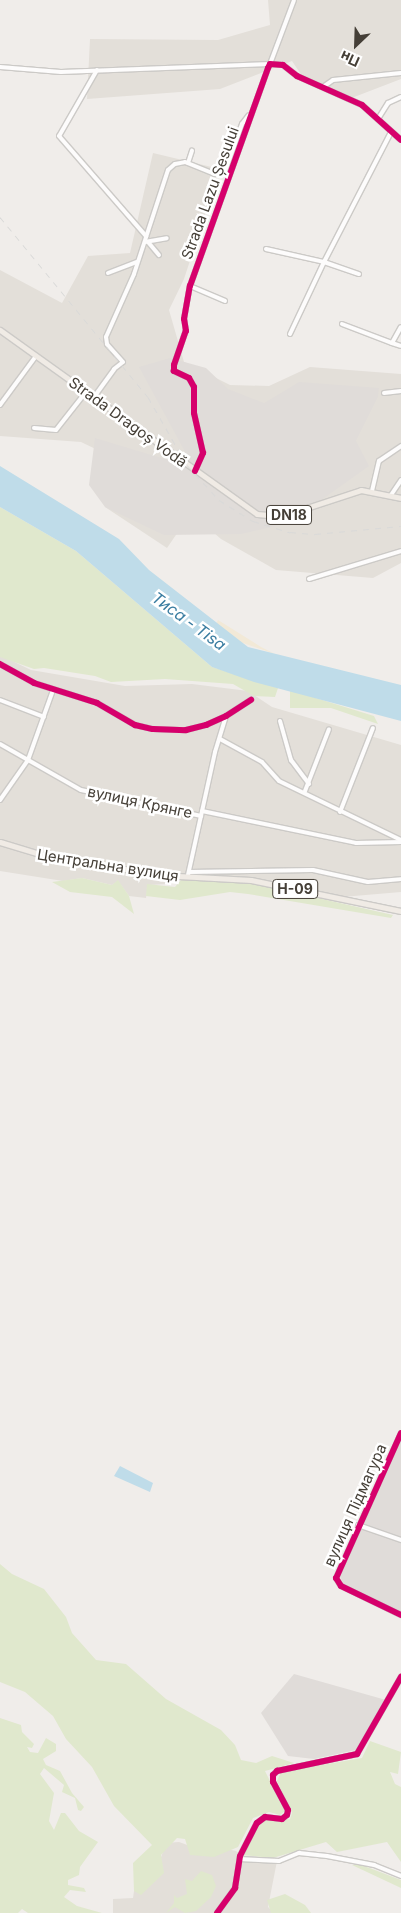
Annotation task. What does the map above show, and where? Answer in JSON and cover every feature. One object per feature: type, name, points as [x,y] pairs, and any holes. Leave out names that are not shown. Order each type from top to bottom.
[{"type":"main road","name":"Strada Dragoș Vodă","points":[[0,330],[251,511],[269,517],[288,515],[349,492],[372,491],[401,498]]},
{"type":"main road","name":"Центральна вулиця","points":[[0,842],[63,861],[188,875]]},
{"type":"main road","name":"Н-09","points":[[188,875],[251,880],[401,911]]},
{"type":"street","name":"Strada Lazu Șesului","points":[[195,471],[203,454],[194,413],[194,387],[192,382],[173,368],[186,331],[184,319],[190,286],[246,134],[249,115],[294,0]]},
{"type":"street","points":[[0,68],[61,72],[270,64],[286,66],[297,76],[362,105],[401,140]]},
{"type":"street","points":[[97,70],[59,136],[146,236]]},
{"type":"street","points":[[323,88],[333,80],[401,73]]},
{"type":"street","points":[[378,119],[388,103],[401,97]]},
{"type":"street","name":"Strada Lazu Șesului","points":[[94,397],[114,369],[123,362],[107,344],[106,337],[146,242],[146,236],[168,170],[175,164],[188,162],[215,174],[224,174],[242,124],[249,115]]},
{"type":"street","points":[[290,334],[324,262],[391,132]]},
{"type":"street","points":[[188,162],[192,151]]},
{"type":"street","points":[[146,242],[167,238]]},
{"type":"street","points":[[146,242],[159,255]]},
{"type":"street","points":[[266,249],[324,262],[360,274]]},
{"type":"street","points":[[108,273],[137,262]]},
{"type":"street","points":[[190,286],[225,301]]},
{"type":"street","points":[[342,324],[401,346]]},
{"type":"street","points":[[392,343],[401,327]]},
{"type":"street","points":[[0,405],[36,356]]},
{"type":"street","points":[[384,393],[401,391]]},
{"type":"street","points":[[34,428],[56,430],[86,392]]},
{"type":"street","points":[[372,491],[379,462],[401,446]]},
{"type":"street","points":[[390,495],[401,480]]},
{"type":"street","points":[[309,579],[401,551]]},
{"type":"street","points":[[0,664],[34,684],[106,707],[136,725],[147,728],[186,730],[226,716],[250,700]]},
{"type":"street","points":[[0,800],[28,760],[53,690]]},
{"type":"street","points":[[0,700],[44,717]]},
{"type":"street","points":[[226,716],[188,875],[313,870],[368,882],[401,878]]},
{"type":"street","points":[[280,721],[290,760],[309,784]]},
{"type":"street","points":[[340,812],[374,728]]},
{"type":"street","points":[[305,791],[329,729]]},
{"type":"street","points":[[220,739],[262,762],[279,781],[305,791],[340,812],[401,841]]},
{"type":"street","name":"вулиця Крянге","points":[[0,744],[81,790],[356,843],[401,841]]},
{"type":"street","name":"вулиця Підмагура","points":[[401,1433],[337,1571],[341,1586],[401,1615]]},
{"type":"street","name":"вулиця Підмагура","points":[[358,1525],[401,1540]]},
{"type":"street","points":[[216,1913],[236,1888],[239,1859],[257,1823],[265,1817],[282,1819],[287,1815],[288,1810],[273,1782],[273,1775],[277,1771],[357,1754],[401,1677]]},
{"type":"street","points":[[239,1859],[279,1861],[299,1853],[374,1865],[401,1876]]},
{"type":"shaded area","points":[[268,0],[401,0],[401,79],[349,99],[302,76],[292,61],[220,89],[87,99],[90,39],[218,40],[270,25]]},
{"type":"shaded area","points":[[153,153],[220,169],[184,279],[169,310],[184,362],[230,385],[269,386],[310,367],[401,374],[401,563],[373,578],[276,570],[221,539],[191,513],[167,548],[105,507],[129,465],[81,442],[0,436],[0,270],[62,303],[88,256],[130,253]]},
{"type":"shaded area","points":[[170,358],[206,368],[228,389],[264,403],[299,382],[379,388],[378,397],[356,441],[369,466],[289,523],[241,534],[164,535],[105,507],[89,485],[95,438],[178,463],[189,459],[139,367]]},
{"type":"shaded area","points":[[0,655],[31,670],[125,686],[192,684],[248,691],[272,707],[401,745],[401,892],[342,897],[252,878],[169,878],[168,884],[148,885],[146,898],[129,896],[118,881],[112,885],[82,878],[63,881],[0,871]]},
{"type":"shaded area","points":[[401,1439],[401,1612],[345,1586],[339,1575]]},
{"type":"shaded area","points":[[294,1674],[386,1700],[356,1750],[314,1759],[288,1756],[261,1713]]},
{"type":"shaded area","points":[[179,1842],[212,1854],[227,1849],[236,1851],[246,1859],[277,1861],[268,1907],[274,1913],[113,1913],[113,1899],[133,1898],[134,1891],[154,1877],[166,1843]]},
{"type":"green space","points":[[0,507],[76,551],[212,667],[278,688],[275,697],[254,696],[233,684],[165,679],[111,682],[95,676],[44,668],[34,669],[0,657]]},
{"type":"green space","points":[[290,690],[374,716],[378,724],[331,708],[290,708]]},
{"type":"green space","points":[[82,878],[112,885],[118,880],[129,896],[134,914],[112,897],[70,892],[52,882]]},
{"type":"green space","points":[[181,880],[256,884],[393,915],[391,918],[230,892],[180,900],[146,896],[147,884],[175,887]]},
{"type":"green space","points":[[0,1564],[12,1574],[44,1589],[66,1617],[72,1633],[96,1660],[126,1664],[166,1699],[221,1730],[235,1745],[241,1760],[256,1763],[272,1756],[294,1763],[265,1771],[285,1811],[280,1815],[269,1812],[253,1818],[238,1847],[214,1857],[190,1855],[185,1839],[177,1838],[161,1855],[164,1873],[141,1895],[134,1891],[133,1863],[152,1845],[114,1806],[92,1767],[66,1739],[53,1716],[25,1692],[0,1682]]},
{"type":"green space","points":[[0,1718],[21,1725],[22,1732],[34,1744],[32,1748],[27,1747],[30,1752],[38,1753],[46,1738],[56,1744],[56,1751],[43,1759],[46,1765],[60,1771],[72,1793],[84,1807],[81,1811],[78,1810],[75,1798],[62,1792],[64,1785],[44,1768],[40,1774],[54,1793],[49,1821],[54,1830],[61,1813],[65,1813],[79,1831],[98,1842],[80,1867],[79,1875],[68,1880],[68,1885],[84,1888],[86,1892],[70,1890],[64,1897],[77,1906],[102,1913],[28,1913],[22,1909],[18,1913],[0,1913]]},
{"type":"green space","points":[[370,1741],[401,1752],[398,1774],[390,1772],[395,1784],[401,1787],[401,1862],[387,1842],[337,1852],[326,1842],[273,1858],[242,1855],[257,1828],[265,1820],[290,1819],[292,1813],[277,1781],[281,1772],[362,1758]]},
{"type":"green space","points":[[359,1864],[401,1880],[401,1888],[352,1865]]},
{"type":"green space","points":[[201,1871],[212,1875],[216,1886],[211,1897],[196,1911],[185,1913],[175,1907],[166,1913],[174,1903],[174,1895],[177,1898],[187,1894],[185,1879],[192,1881]]},
{"type":"green space","points":[[285,1894],[305,1905],[311,1913],[271,1913],[267,1900]]},
{"type":"sand","points":[[218,620],[275,654],[240,642],[216,624]]},
{"type":"water","name":"Тиса - Tisa","points":[[0,466],[119,539],[149,570],[248,647],[401,685],[401,721],[254,682],[212,667],[76,551],[0,507]]},
{"type":"water","points":[[120,1466],[153,1483],[150,1492],[114,1476]]},
{"type":"railway","points":[[0,217],[148,397],[187,465],[219,500],[253,521],[290,532],[315,534],[401,526]]},
{"type":"cycle path","points":[[195,471],[203,453],[194,413],[194,387],[189,378],[174,371],[174,365],[186,331],[184,319],[190,286],[270,64],[283,65],[297,76],[362,105],[401,140]]},
{"type":"cycle path","points":[[0,664],[34,683],[97,703],[135,725],[153,729],[186,730],[206,725],[226,716],[251,700]]},
{"type":"cycle path","points":[[401,1433],[336,1578],[341,1586],[401,1615]]},
{"type":"cycle path","points":[[217,1913],[235,1888],[240,1856],[257,1823],[265,1817],[282,1819],[287,1815],[288,1810],[273,1782],[273,1775],[277,1771],[357,1754],[401,1677]]}]
